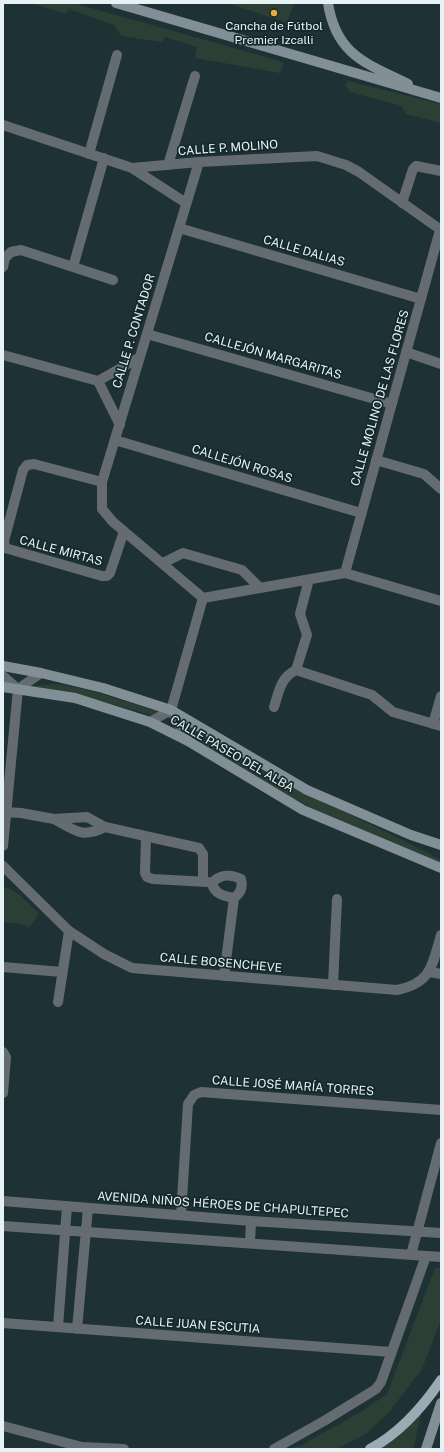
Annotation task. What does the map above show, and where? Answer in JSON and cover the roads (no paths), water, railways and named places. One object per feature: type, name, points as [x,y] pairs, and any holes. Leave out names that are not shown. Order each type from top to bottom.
[{"type":"main road","points":[[370,1449],[388,1440],[423,1407],[441,1380]]},
{"type":"street","points":[[116,3],[436,97]]},
{"type":"street","points":[[328,3],[330,18],[336,33],[345,46],[358,59],[436,97]]},
{"type":"street","points":[[89,154],[117,54]]},
{"type":"street","points":[[168,165],[194,76]]},
{"type":"street","name":"CALLE P. MOLINO","points":[[3,125],[132,168],[199,162],[317,156],[346,165],[440,230]]},
{"type":"street","points":[[73,267],[104,158]]},
{"type":"street","name":"CALLE P. CONTADOR","points":[[124,531],[102,509],[102,482],[199,162]]},
{"type":"street","points":[[402,203],[413,169],[416,166],[441,171]]},
{"type":"street","points":[[132,168],[186,203]]},
{"type":"street","name":"CALLE DALIAS","points":[[179,228],[421,299]]},
{"type":"street","name":"CALLE MOLINO DE LAS FLORES","points":[[345,572],[440,230]]},
{"type":"street","points":[[3,267],[5,258],[11,252],[21,250],[113,280]]},
{"type":"street","name":"CALLEJÓN MARGARITAS","points":[[147,334],[392,404]]},
{"type":"street","points":[[406,352],[441,364]]},
{"type":"street","points":[[3,355],[98,381],[140,357]]},
{"type":"street","points":[[98,381],[120,425]]},
{"type":"street","name":"CALLEJÓN ROSAS","points":[[115,440],[361,514]]},
{"type":"street","points":[[376,460],[424,474],[441,489]]},
{"type":"street","name":"CALLE MIRTAS","points":[[102,482],[34,464],[27,465],[23,470],[4,541],[5,548],[80,570],[107,576],[110,573],[124,531]]},
{"type":"street","points":[[124,531],[203,598]]},
{"type":"street","points":[[163,564],[183,553],[242,570],[260,588]]},
{"type":"street","points":[[203,598],[345,572],[441,601]]},
{"type":"street","points":[[296,670],[307,635],[300,614],[309,579]]},
{"type":"street","points":[[150,722],[171,710],[203,598]]},
{"type":"street","name":"CALLE PASEO DEL ALBA","points":[[3,666],[103,688],[171,710],[307,790],[410,835],[437,844]]},
{"type":"street","points":[[274,707],[283,680],[288,674],[296,670],[372,695],[393,712],[437,725],[441,696]]},
{"type":"street","points":[[3,846],[5,812],[18,688],[40,673]]},
{"type":"street","points":[[3,676],[18,688]]},
{"type":"street","name":"CALLE PASEO DEL ALBA","points":[[3,687],[18,688],[75,698],[150,722],[188,741],[303,810],[441,868]]},
{"type":"street","points":[[171,710],[188,741]]},
{"type":"street","points":[[5,812],[21,813],[54,819],[88,817],[105,827],[202,850],[207,881],[218,893],[234,898]]},
{"type":"street","points":[[54,819],[79,832],[93,833],[105,827]]},
{"type":"street","points":[[146,836],[145,873],[147,877],[153,879],[207,881],[222,876],[236,876],[241,879],[241,890],[234,898],[224,976]]},
{"type":"street","points":[[437,844],[441,850]]},
{"type":"street","name":"CALLE BOSENCHEVE","points":[[3,866],[69,931],[104,954],[132,968],[397,990],[410,988],[422,980],[430,972]]},
{"type":"street","points":[[333,985],[337,899]]},
{"type":"street","points":[[58,1002],[69,931]]},
{"type":"street","points":[[441,935],[430,972],[441,974]]},
{"type":"street","points":[[3,967],[62,972]]},
{"type":"street","points":[[3,1052],[6,1057],[3,1093]]},
{"type":"street","name":"CALLE JOSÉ MARÍA TORRES","points":[[181,1215],[188,1104],[194,1095],[201,1092],[441,1110]]},
{"type":"street","points":[[411,1255],[441,1143]]},
{"type":"street","name":"AVENIDA NIÑOS HÉROES DE CHAPULTEPEC","points":[[3,1201],[251,1221],[441,1233]]},
{"type":"street","points":[[58,1327],[67,1206]]},
{"type":"street","points":[[77,1328],[88,1208]]},
{"type":"street","points":[[250,1243],[251,1221]]},
{"type":"street","points":[[3,1226],[441,1257]]},
{"type":"street","points":[[274,1449],[324,1421],[376,1388],[380,1382],[426,1256]]},
{"type":"street","name":"CALLE JUAN ESCUTIA","points":[[3,1323],[391,1352]]},
{"type":"street","points":[[426,1449],[441,1403]]},
{"type":"street","points":[[3,1426],[82,1447],[124,1449]]},
{"type":"place","name":"Cancha de Fútbol Premier Izcalli","points":[[274,13]]}]
